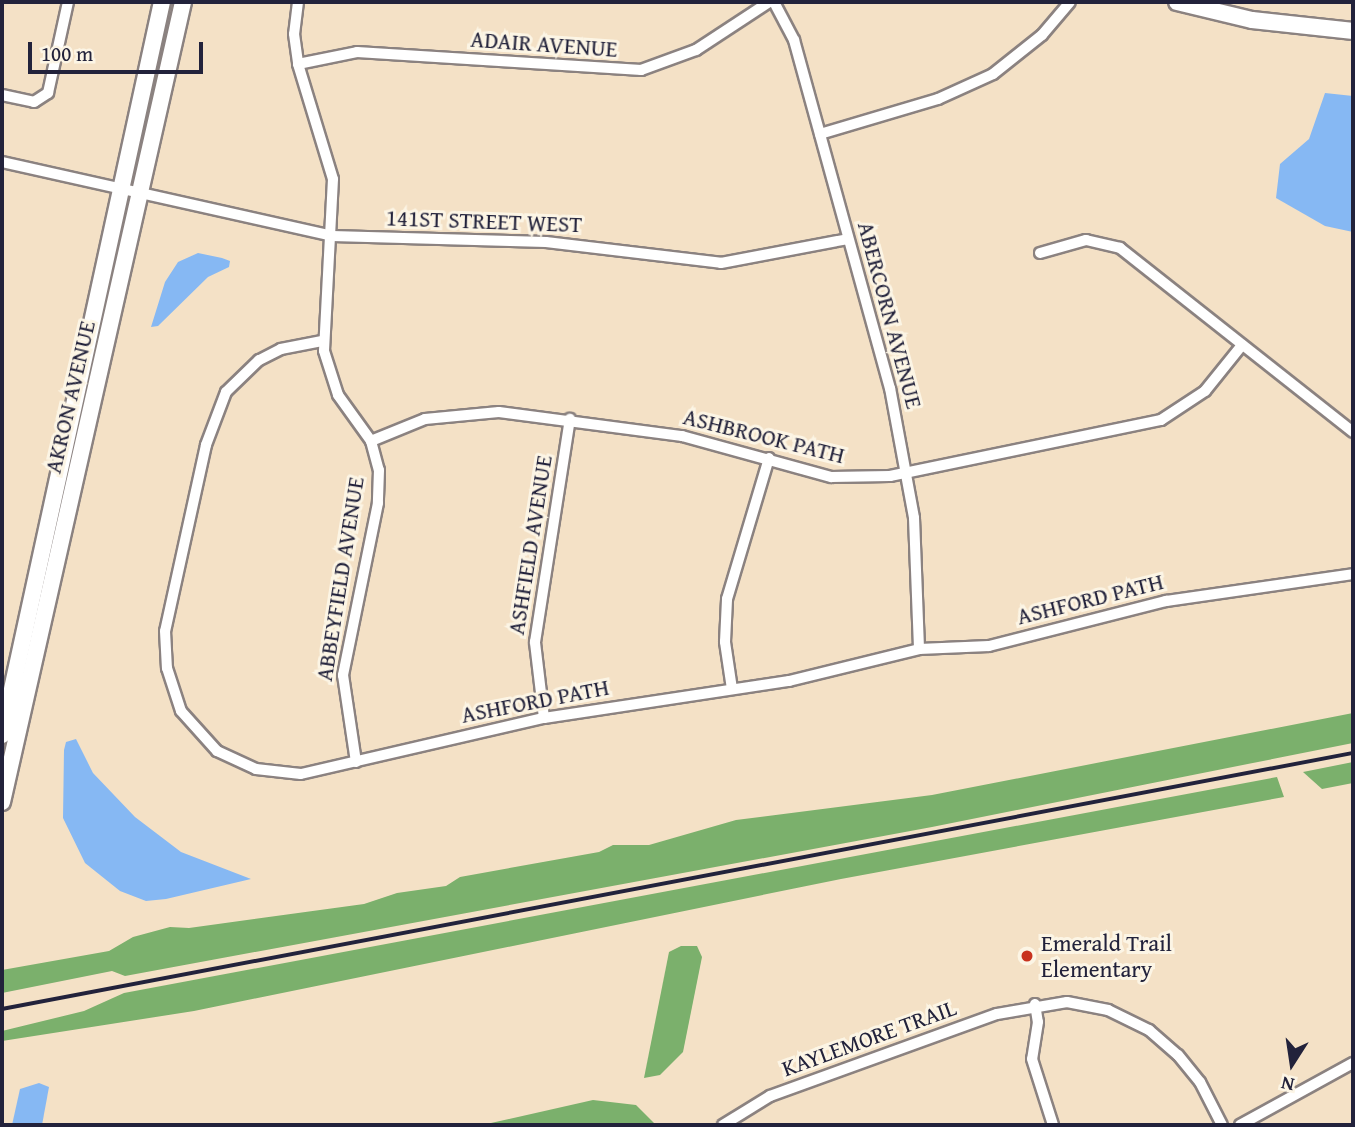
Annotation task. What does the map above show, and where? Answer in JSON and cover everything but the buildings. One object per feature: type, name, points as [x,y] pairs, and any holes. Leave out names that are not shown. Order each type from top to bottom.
[{"type":"street","points":[[2,95],[34,102],[48,93],[68,2]]},
{"type":"street","name":"AKRON AVENUE","points":[[2,735],[162,2]]},
{"type":"street","name":"AKRON AVENUE","points":[[2,802],[183,2]]},
{"type":"street","name":"ABBEYFIELD AVENUE","points":[[298,2],[294,34],[298,64],[333,179],[332,236],[322,341],[338,395],[371,441],[379,492],[343,675],[356,762]]},
{"type":"street","name":"ADAIR AVENUE","points":[[298,64],[357,52],[641,70],[696,50],[771,2]]},
{"type":"street","name":"ABERCORN AVENUE","points":[[771,2],[794,40],[885,364],[909,474],[919,649]]},
{"type":"street","points":[[820,134],[938,99],[993,74],[1042,35],[1070,2]]},
{"type":"street","points":[[1177,2],[1252,20],[1353,31]]},
{"type":"street","name":"141ST STREET WEST","points":[[2,162],[139,195],[332,236],[546,242],[720,263],[848,239]]},
{"type":"street","points":[[1040,253],[1086,240],[1112,244],[1353,432]]},
{"type":"street","name":"ASHFORD PATH","points":[[322,341],[281,349],[259,360],[226,393],[206,445],[167,619],[165,656],[181,711],[201,737],[227,757],[282,774],[301,774],[544,718],[789,681],[919,649],[989,646],[1166,601],[1353,575]]},
{"type":"street","name":"ASHBROOK PATH","points":[[371,441],[408,424],[462,413],[499,412],[660,432],[769,458],[831,477],[909,474],[1161,420],[1205,391],[1242,345]]},
{"type":"street","name":"ASHFIELD AVENUE","points":[[544,718],[535,642],[570,419]]},
{"type":"street","points":[[732,689],[725,642],[731,577],[769,458]]},
{"type":"street","points":[[1035,1004],[1038,1022],[1032,1059],[1053,1125]]},
{"type":"street","name":"KAYLEMORE TRAIL","points":[[723,1125],[770,1096],[1035,1004],[1084,1004],[1130,1018],[1149,1030],[1178,1055],[1200,1082],[1222,1125]]},
{"type":"street","points":[[1240,1125],[1353,1063]]},
{"type":"green space","points":[[1353,713],[1353,743],[932,827],[125,976],[112,971],[2,993],[2,970],[109,951],[133,937],[170,927],[189,928],[364,904],[397,893],[446,886],[460,877],[599,852],[613,845],[649,845],[736,820],[932,795]]},
{"type":"green space","points":[[1353,762],[1353,783],[1322,789],[1303,772]]},
{"type":"green space","points":[[1277,777],[1284,797],[841,879],[194,1011],[2,1041],[2,1031],[84,1011],[124,993]]},
{"type":"green space","points":[[681,946],[697,946],[702,957],[683,1052],[660,1075],[644,1078],[669,952]]},
{"type":"green space","points":[[593,1100],[636,1105],[656,1125],[482,1125]]},
{"type":"water","points":[[1325,93],[1353,96],[1353,232],[1325,226],[1276,198],[1280,164],[1309,139]]},
{"type":"water","points":[[198,253],[230,261],[229,267],[208,277],[158,326],[151,327],[165,282],[178,262]]},
{"type":"water","points":[[76,739],[93,773],[135,817],[181,852],[251,879],[166,899],[146,901],[120,891],[85,863],[63,818],[64,750],[66,742]]},
{"type":"water","points":[[39,1083],[49,1087],[42,1125],[12,1125],[20,1089]]},
{"type":"railway","points":[[2,1009],[1353,753]]},
{"type":"place","name":"Emerald Trail Elementary","points":[[1027,956]]}]
